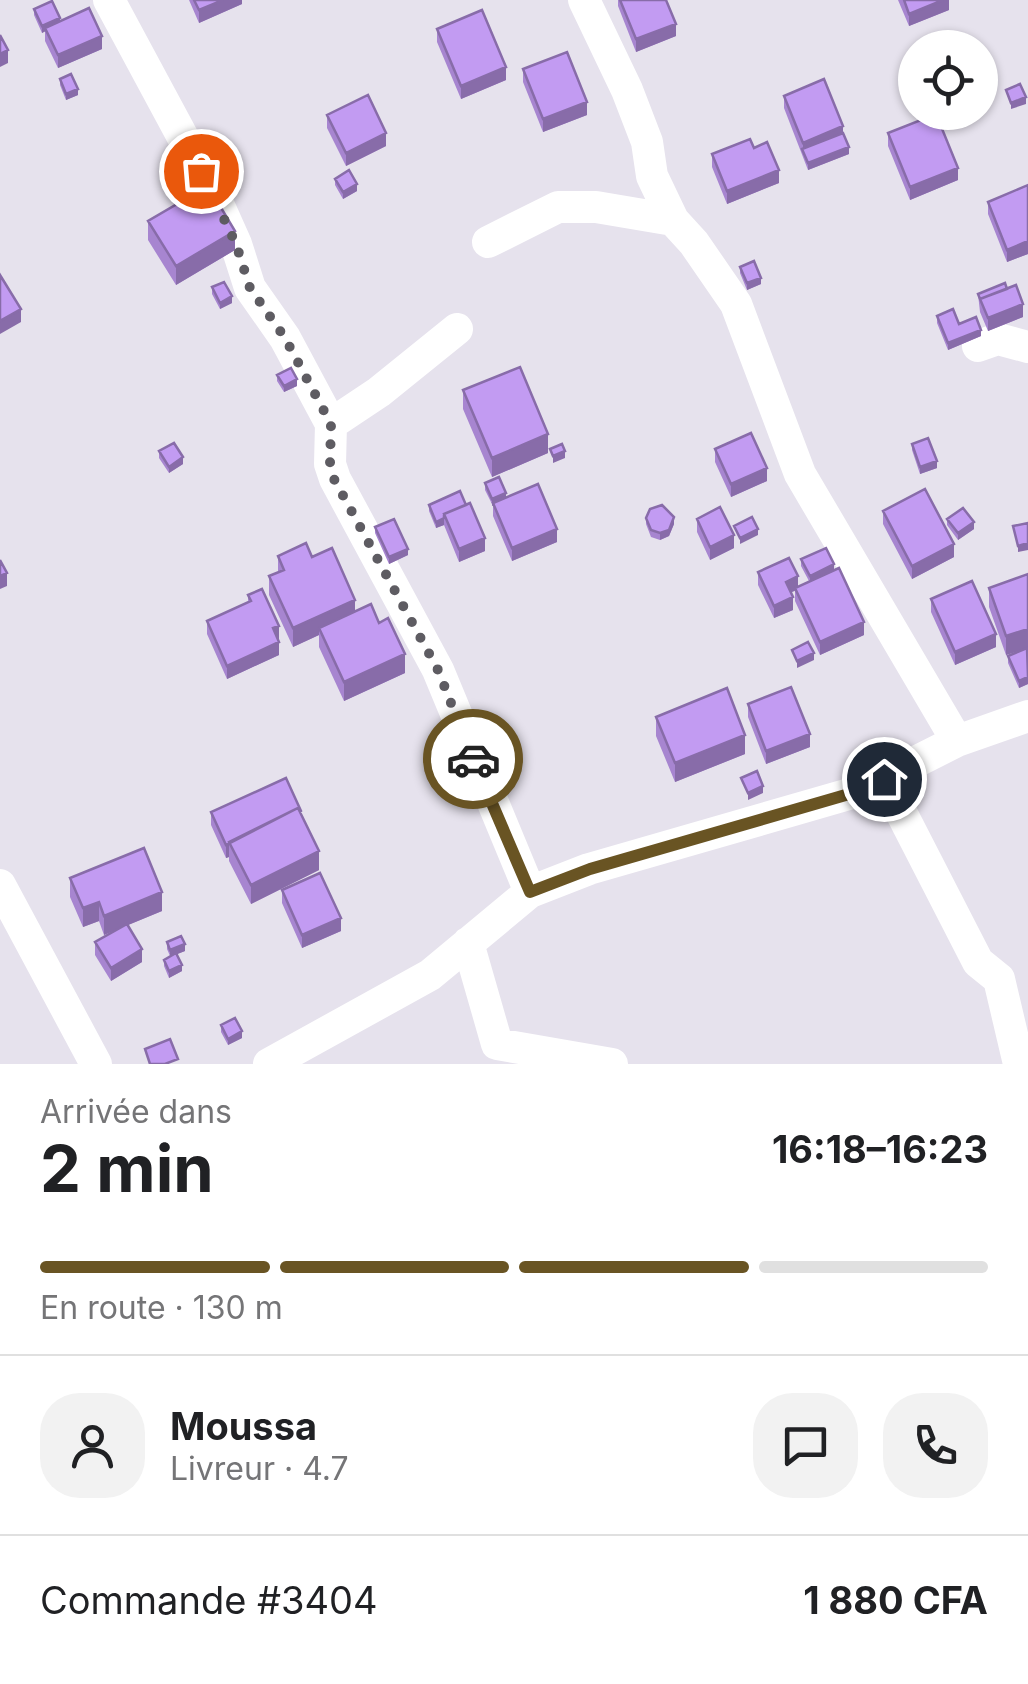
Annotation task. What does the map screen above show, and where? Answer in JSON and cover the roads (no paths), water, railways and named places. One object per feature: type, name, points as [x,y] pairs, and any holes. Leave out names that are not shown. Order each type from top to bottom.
[{"type":"street","points":[[109,0],[215,196],[250,288],[285,338],[331,424],[330,464],[334,479],[438,670],[530,892]]},
{"type":"street","points":[[584,0],[627,90],[647,142],[652,176],[673,220],[736,304],[800,474],[957,741]]},
{"type":"street","points":[[488,242],[558,208],[596,207],[673,220]]},
{"type":"street","points":[[331,424],[379,392],[457,329]]},
{"type":"street","points":[[978,346],[998,339],[1028,347]]},
{"type":"street","points":[[269,1064],[430,975],[530,892],[590,869],[856,792],[957,741],[1028,716]]},
{"type":"street","points":[[884,779],[978,962],[999,979],[1019,1064]]},
{"type":"street","points":[[0,885],[96,1064]]},
{"type":"street","points":[[468,944],[497,1054],[612,1064]]}]
